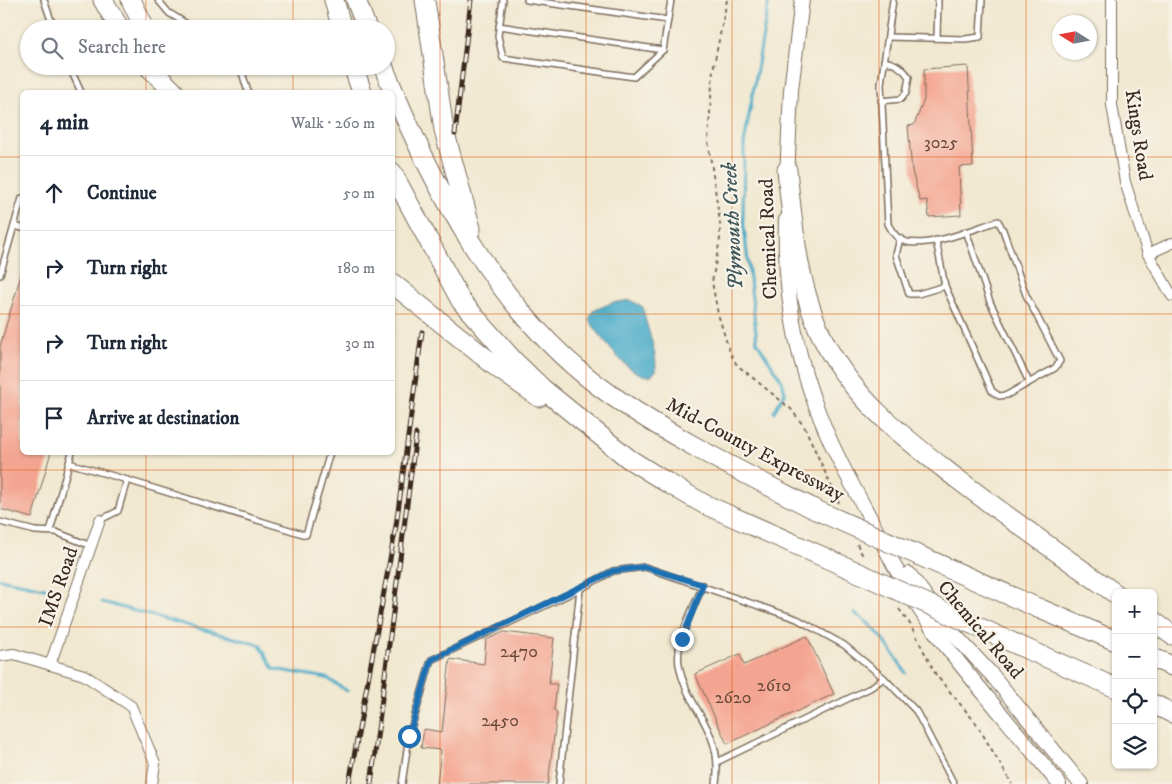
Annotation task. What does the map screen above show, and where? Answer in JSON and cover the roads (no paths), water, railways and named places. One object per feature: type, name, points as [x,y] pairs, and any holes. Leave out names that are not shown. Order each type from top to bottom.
[{"type":"highway","points":[[103,0],[115,20]]},
{"type":"highway","points":[[131,0],[141,20]]},
{"type":"highway","points":[[334,0],[340,20]]},
{"type":"highway","points":[[356,0],[364,20]]},
{"type":"highway","points":[[425,0],[437,90],[451,158],[467,217],[484,262]]},
{"type":"highway","points":[[157,75],[172,90]]},
{"type":"highway","points":[[173,75],[184,90]]},
{"type":"highway","points":[[356,75],[361,90]]},
{"type":"highway","name":"Mid-County Expressway","points":[[387,75],[394,90]]},
{"type":"highway","name":"Mid-County Expressway","points":[[395,91],[449,206],[484,262],[520,309],[549,340],[578,368],[610,394],[712,458],[816,510],[1112,639]]},
{"type":"highway","points":[[787,170],[800,270],[811,306],[825,343],[855,389],[889,425],[986,500],[1112,591]]},
{"type":"highway","points":[[395,178],[461,301],[513,360],[586,426],[629,459],[704,504],[1112,686]]},
{"type":"highway","points":[[395,285],[499,369],[532,393],[586,426]]},
{"type":"highway","points":[[1157,624],[1172,634]]},
{"type":"highway","points":[[1157,660],[1172,666]]},
{"type":"highway","points":[[1157,706],[1172,713]]},
{"type":"main road","name":"Chemical Road","points":[[802,0],[791,90],[787,170],[787,281],[800,353],[821,419],[898,573],[931,625],[979,688],[1016,729],[1059,784]]},
{"type":"main road","name":"Chemical Road","points":[[858,496],[915,584],[952,632],[992,676],[1081,784]]},
{"type":"street","name":"Kings Road","points":[[1112,0],[1112,105],[1126,182],[1148,254],[1172,296]]},
{"type":"street","points":[[1148,254],[1172,243]]},
{"type":"street","name":"IMS Road","points":[[50,665],[100,520]]},
{"type":"street","points":[[0,656],[14,654],[84,675],[131,706],[155,763],[152,784]]},
{"type":"lane","points":[[44,0],[51,20]]},
{"type":"lane","points":[[158,0],[169,13],[180,20]]},
{"type":"lane","points":[[503,0],[498,36],[503,58],[634,77],[663,50],[670,0]]},
{"type":"lane","points":[[527,0],[668,20]]},
{"type":"lane","points":[[893,0],[884,61],[881,101],[888,224],[894,235],[907,242],[936,240],[998,221],[1026,295],[1060,361],[1056,368],[1007,395],[999,396],[992,391],[945,286],[936,240]]},
{"type":"lane","points":[[937,38],[938,0]]},
{"type":"lane","points":[[888,37],[980,37],[982,0]]},
{"type":"lane","points":[[499,26],[663,50]]},
{"type":"lane","points":[[881,101],[901,99],[906,93],[909,77],[904,69],[894,63],[884,61]]},
{"type":"lane","points":[[73,75],[80,90]]},
{"type":"lane","points":[[243,75],[247,90]]},
{"type":"lane","points":[[0,275],[20,205]]},
{"type":"lane","points":[[14,226],[20,228]]},
{"type":"lane","points":[[966,231],[990,302],[1029,382]]},
{"type":"lane","points":[[900,238],[896,256],[909,294],[918,294],[945,286]]},
{"type":"lane","points":[[50,531],[71,455]]},
{"type":"lane","points":[[69,463],[306,535],[329,455]]},
{"type":"lane","points":[[100,520],[118,511],[127,480]]},
{"type":"lane","points":[[0,522],[35,531],[50,531],[91,546]]},
{"type":"lane","points":[[402,784],[409,736],[431,660],[580,589],[613,571],[645,567],[703,585],[797,619],[844,645],[884,678],[916,711],[954,784]]},
{"type":"lane","points":[[703,585],[681,641],[679,665],[690,694],[711,732],[717,762],[716,784]]},
{"type":"lane","points":[[559,784],[580,589]]},
{"type":"lane","points":[[717,762],[870,688],[884,678]]},
{"type":"water","points":[[630,300],[643,307],[656,362],[656,371],[650,376],[641,375],[624,363],[589,320],[593,311],[611,303]]},
{"type":"waterway","name":"Plymouth Creek","points":[[769,0],[744,144],[743,218],[757,342],[782,381],[785,392],[774,412]]},
{"type":"waterway","points":[[0,579],[49,589]]},
{"type":"waterway","points":[[102,602],[260,645],[274,669],[327,678],[347,691]]},
{"type":"waterway","name":"Plymouth Creek","points":[[854,613],[877,632],[906,673]]},
{"type":"railway","points":[[455,134],[471,0]]},
{"type":"railway","points":[[349,784],[396,526],[422,332]]},
{"type":"railway","points":[[371,784],[416,434]]}]
